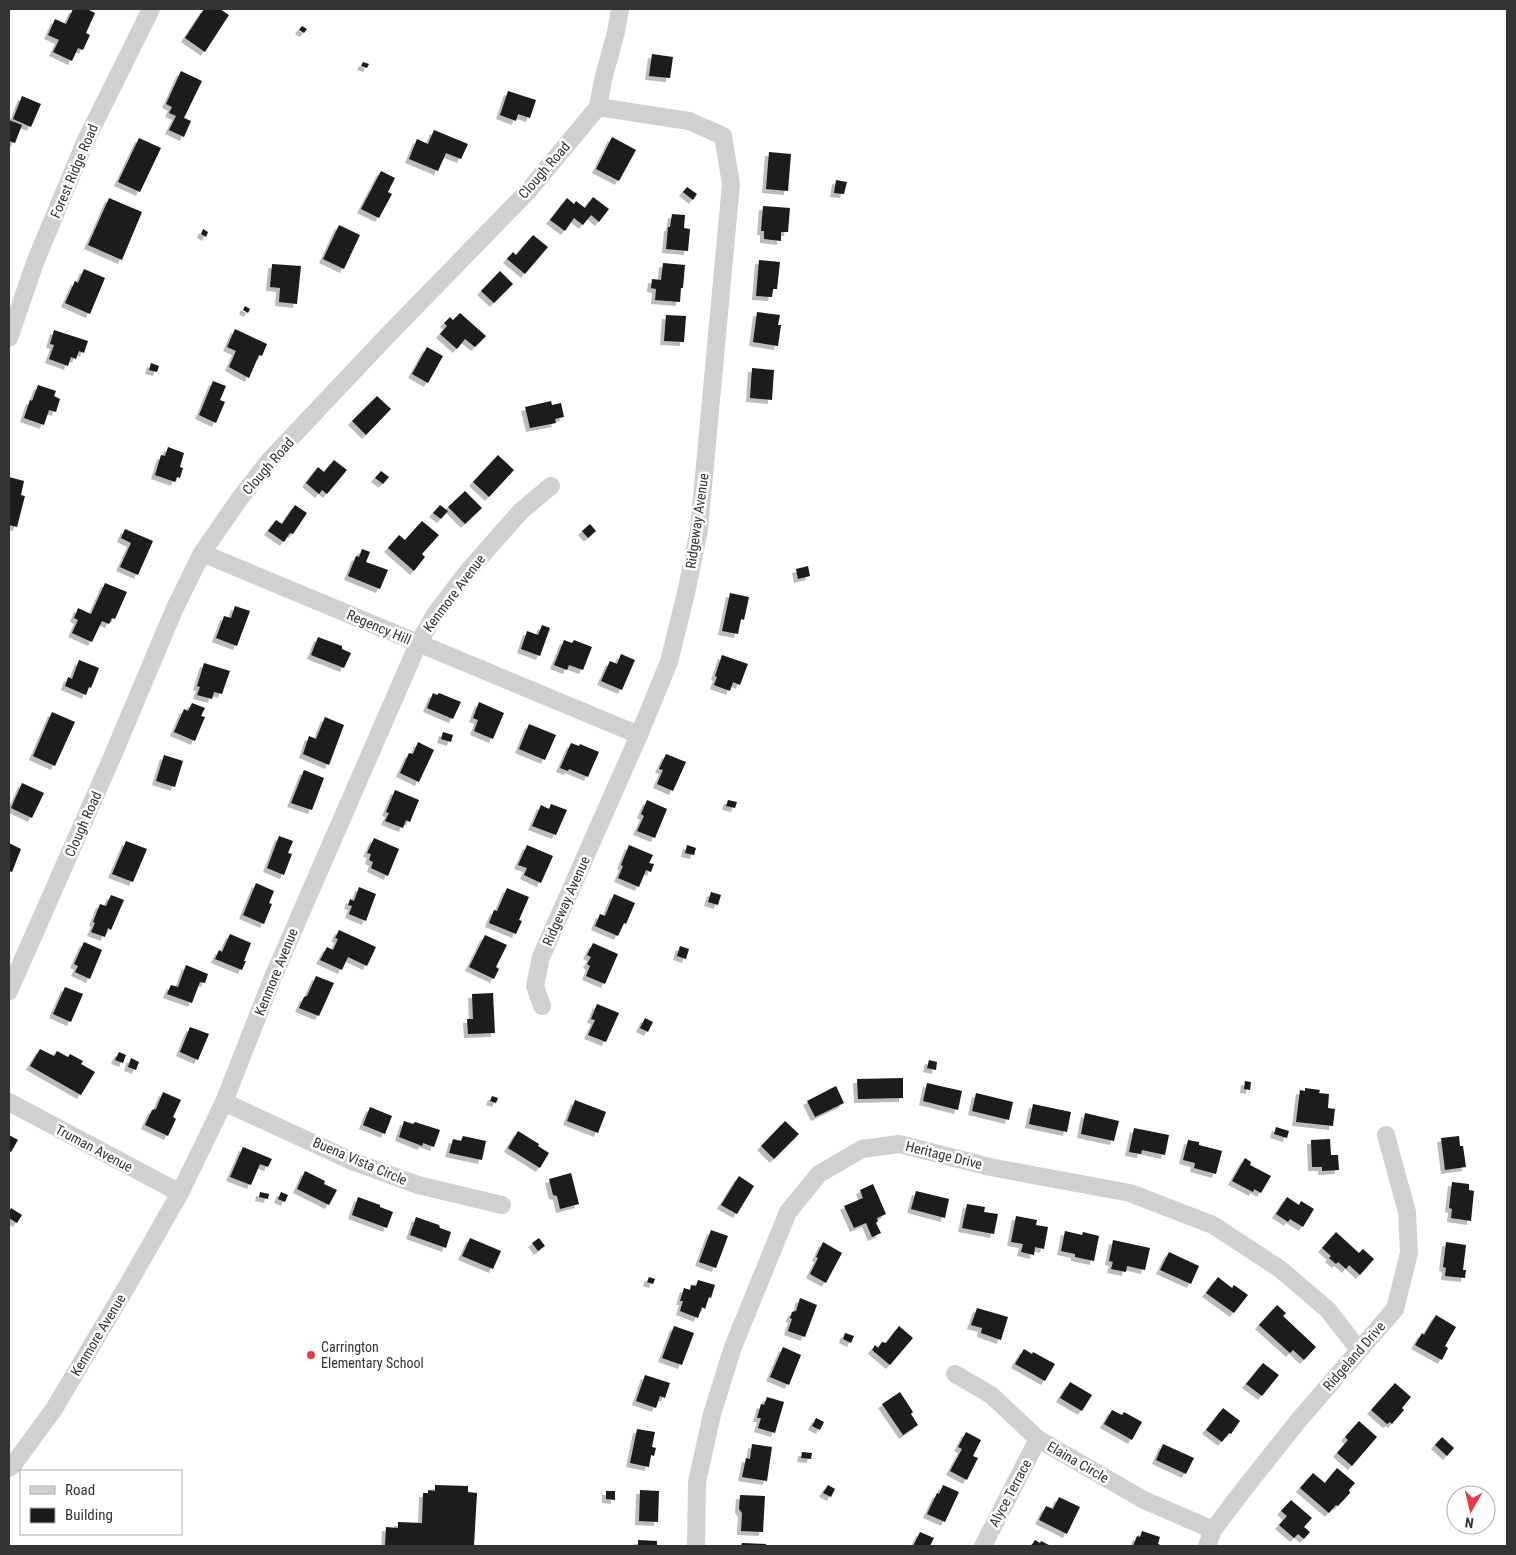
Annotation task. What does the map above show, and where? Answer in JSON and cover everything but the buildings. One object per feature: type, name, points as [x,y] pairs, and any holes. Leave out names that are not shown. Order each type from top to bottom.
[{"type":"street","name":"Forest Ridge Road","points":[[9,338],[36,260],[86,140],[152,9]]},
{"type":"street","name":"Clough Road","points":[[9,991],[113,755],[174,610],[202,553],[240,498],[269,461],[530,189],[598,107],[620,9]]},
{"type":"street","name":"Ridgeway Avenue","points":[[542,1006],[535,986],[541,957],[639,735],[669,662],[686,593],[699,530],[731,184],[723,136],[689,121],[598,107]]},
{"type":"street","name":"Kenmore Avenue","points":[[9,1468],[54,1409],[180,1194],[224,1102],[273,977],[418,644],[436,613],[468,571],[521,511],[551,486]]},
{"type":"street","name":"Regency Hill","points":[[202,553],[639,735]]},
{"type":"street","name":"Truman Avenue","points":[[9,1102],[180,1194]]},
{"type":"street","name":"Buena Vista Circle","points":[[224,1102],[352,1161],[418,1185],[502,1205]]},
{"type":"street","name":"Ridgeland Drive","points":[[1207,1546],[1213,1530],[1244,1489],[1298,1421],[1395,1309],[1409,1252],[1407,1212],[1386,1135]]},
{"type":"street","name":"Heritage Drive","points":[[696,1546],[697,1482],[712,1414],[733,1346],[788,1212],[819,1174],[862,1149],[899,1144],[990,1167],[1130,1193],[1213,1225],[1280,1269],[1328,1310],[1359,1350]]},
{"type":"street","name":"Elaina Circle","points":[[955,1374],[991,1395],[1038,1440],[1144,1500],[1213,1530]]},
{"type":"street","name":"Alyce Terrace","points":[[983,1546],[1038,1440]]},
{"type":"place","name":"Carrington Elementary School","points":[[311,1355]]}]
